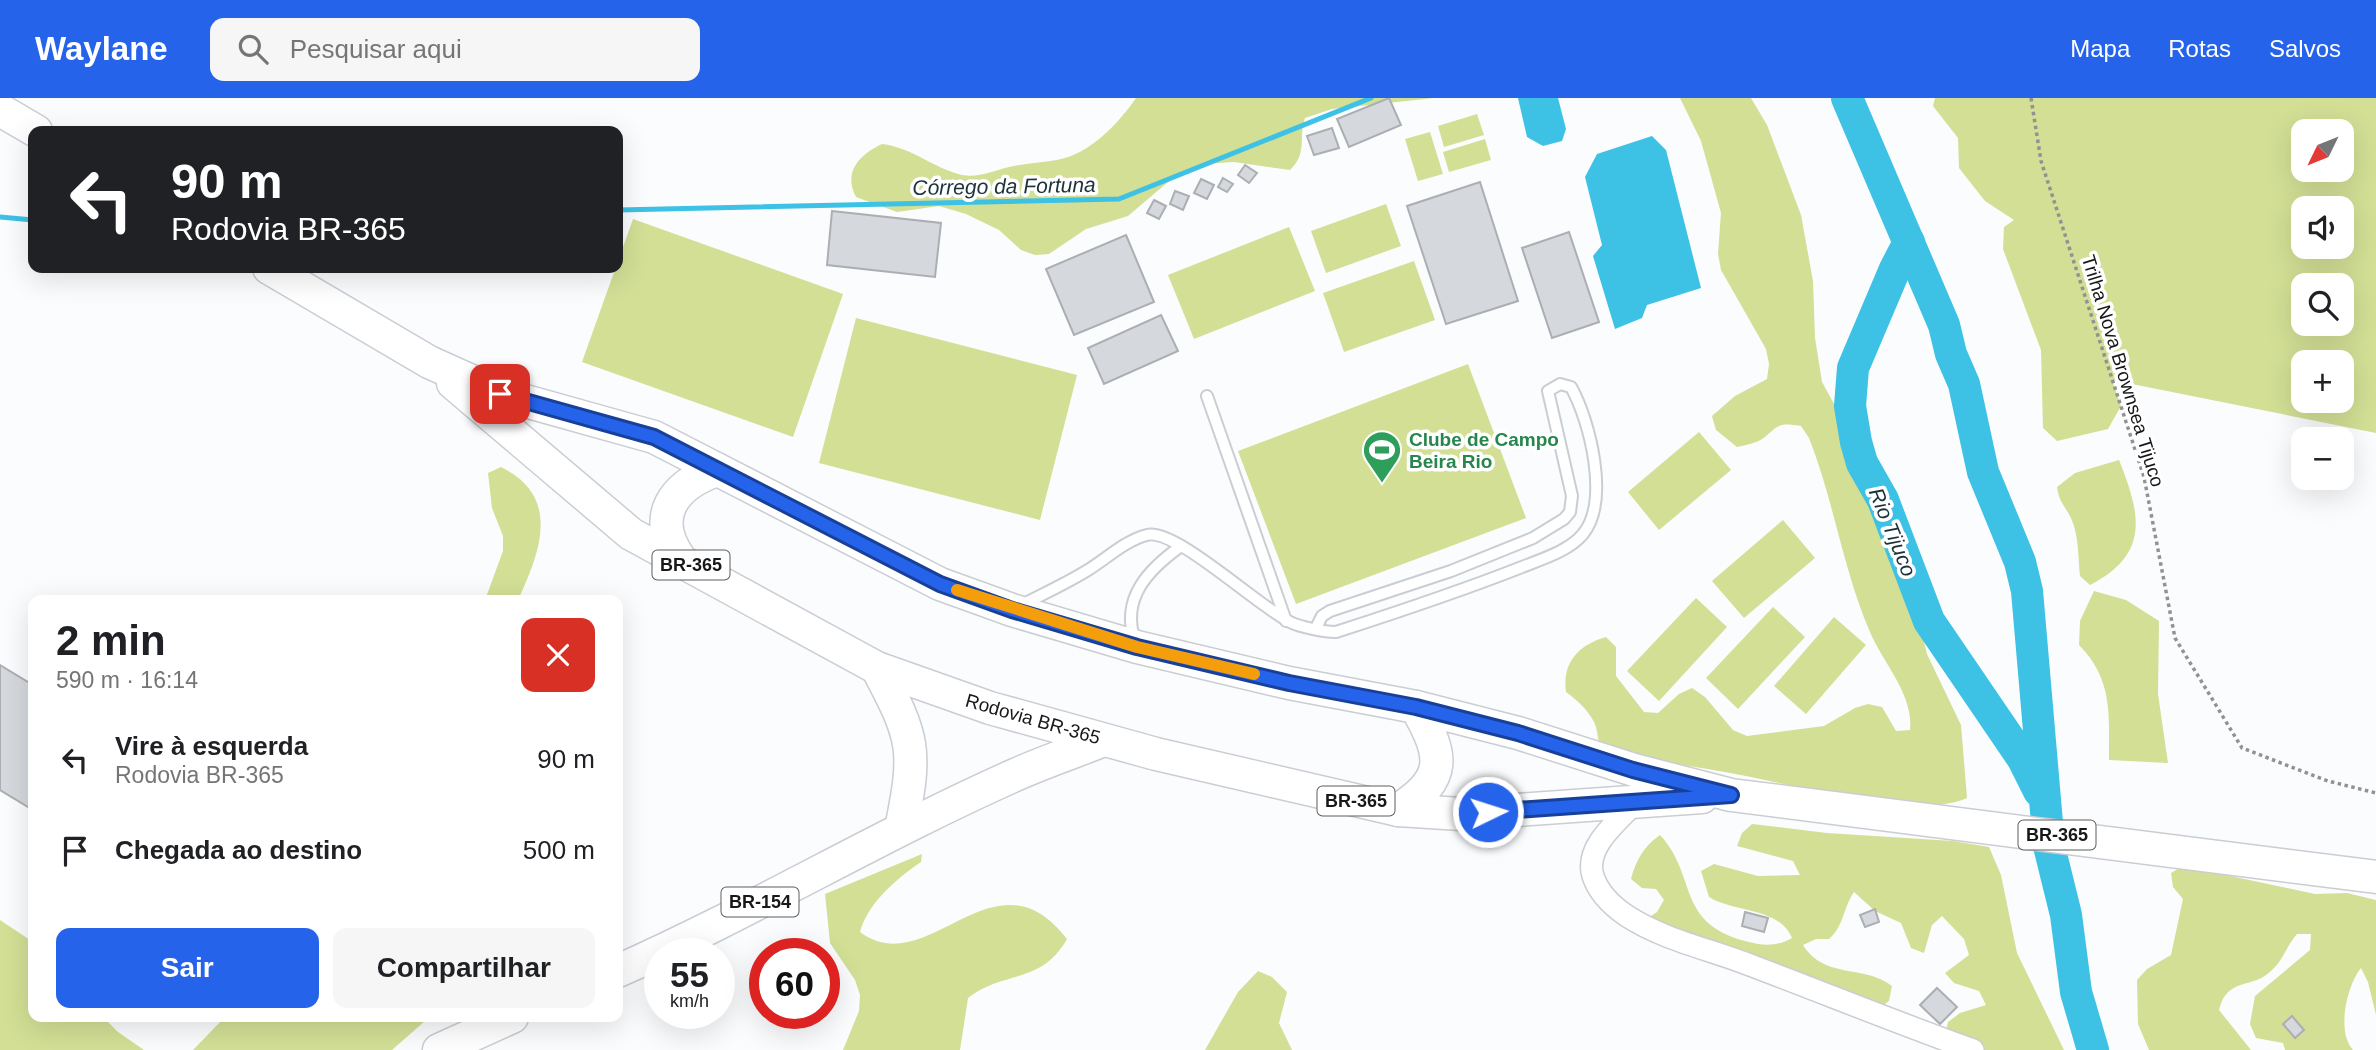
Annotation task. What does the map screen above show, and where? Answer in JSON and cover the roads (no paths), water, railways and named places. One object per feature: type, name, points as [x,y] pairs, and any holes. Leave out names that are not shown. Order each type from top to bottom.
[{"type":"main road","points":[[0,110],[28,126]]},
{"type":"main road","name":"Rodovia BR-365","points":[[277,273],[429,362],[500,394],[654,437],[940,584],[1012,610],[1137,647],[1289,683],[1416,707],[1518,733],[1633,770],[1731,795],[2376,877]]},
{"type":"main road","name":"Rodovia BR-365","points":[[429,362],[631,534],[877,668],[990,708],[1104,740],[1398,810],[1461,814],[1731,795]]},
{"type":"main road","name":"BR-365","points":[[680,559],[670,545],[666,532],[669,508],[689,483],[718,470]]},
{"type":"main road","points":[[877,668],[903,717],[910,738],[911,769],[901,829]]},
{"type":"main road","name":"BR-365","points":[[1398,810],[1423,793],[1436,774],[1436,747],[1416,707]]},
{"type":"main road","name":"BR-154","points":[[623,969],[684,942],[901,829],[1015,774],[1104,740]]},
{"type":"main road","points":[[439,1050],[501,1022]]},
{"type":"street","points":[[1636,802],[1603,839],[1592,863],[1592,874],[1603,896],[1626,916],[1692,947],[1745,963],[1973,1050]]},
{"type":"lane","points":[[1012,610],[1084,573],[1146,535],[1157,533],[1181,546],[1286,621],[1324,632],[1336,632],[1463,590],[1546,557],[1582,536],[1597,506],[1596,472],[1586,429],[1571,387],[1560,384],[1548,391],[1572,496],[1570,512],[1564,520],[1533,537],[1451,570],[1330,611],[1322,616],[1316,628]]},
{"type":"lane","points":[[1206,396],[1286,621]]},
{"type":"lane","points":[[1137,647],[1130,618],[1139,583],[1181,546]]},
{"type":"water","points":[[1518,98],[1558,98],[1566,129],[1562,141],[1543,146],[1527,137]]},
{"type":"water","points":[[1652,136],[1666,150],[1701,288],[1647,305],[1642,318],[1615,329],[1593,256],[1602,245],[1585,177],[1597,154]]},
{"type":"waterway","name":"Córrego da Fortuna","points":[[623,210],[1119,199],[1371,98]]},
{"type":"waterway","name":"Rio Tijuco","points":[[1847,98],[1944,325],[1951,354],[1964,384],[1983,472],[2020,562],[2027,591],[2049,846],[2066,915],[2076,992],[2093,1050]]},
{"type":"waterway","name":"Córrego da Fortuna","points":[[0,217],[28,220]]},
{"type":"waterway","name":"Rio Tijuco","points":[[1909,242],[1853,368],[1850,406],[1856,442],[1862,463],[1883,500],[1929,621],[2023,759],[2039,791]]},
{"type":"place","name":"Clube de Campo Beira Rio","points":[[1382,484]]}]
